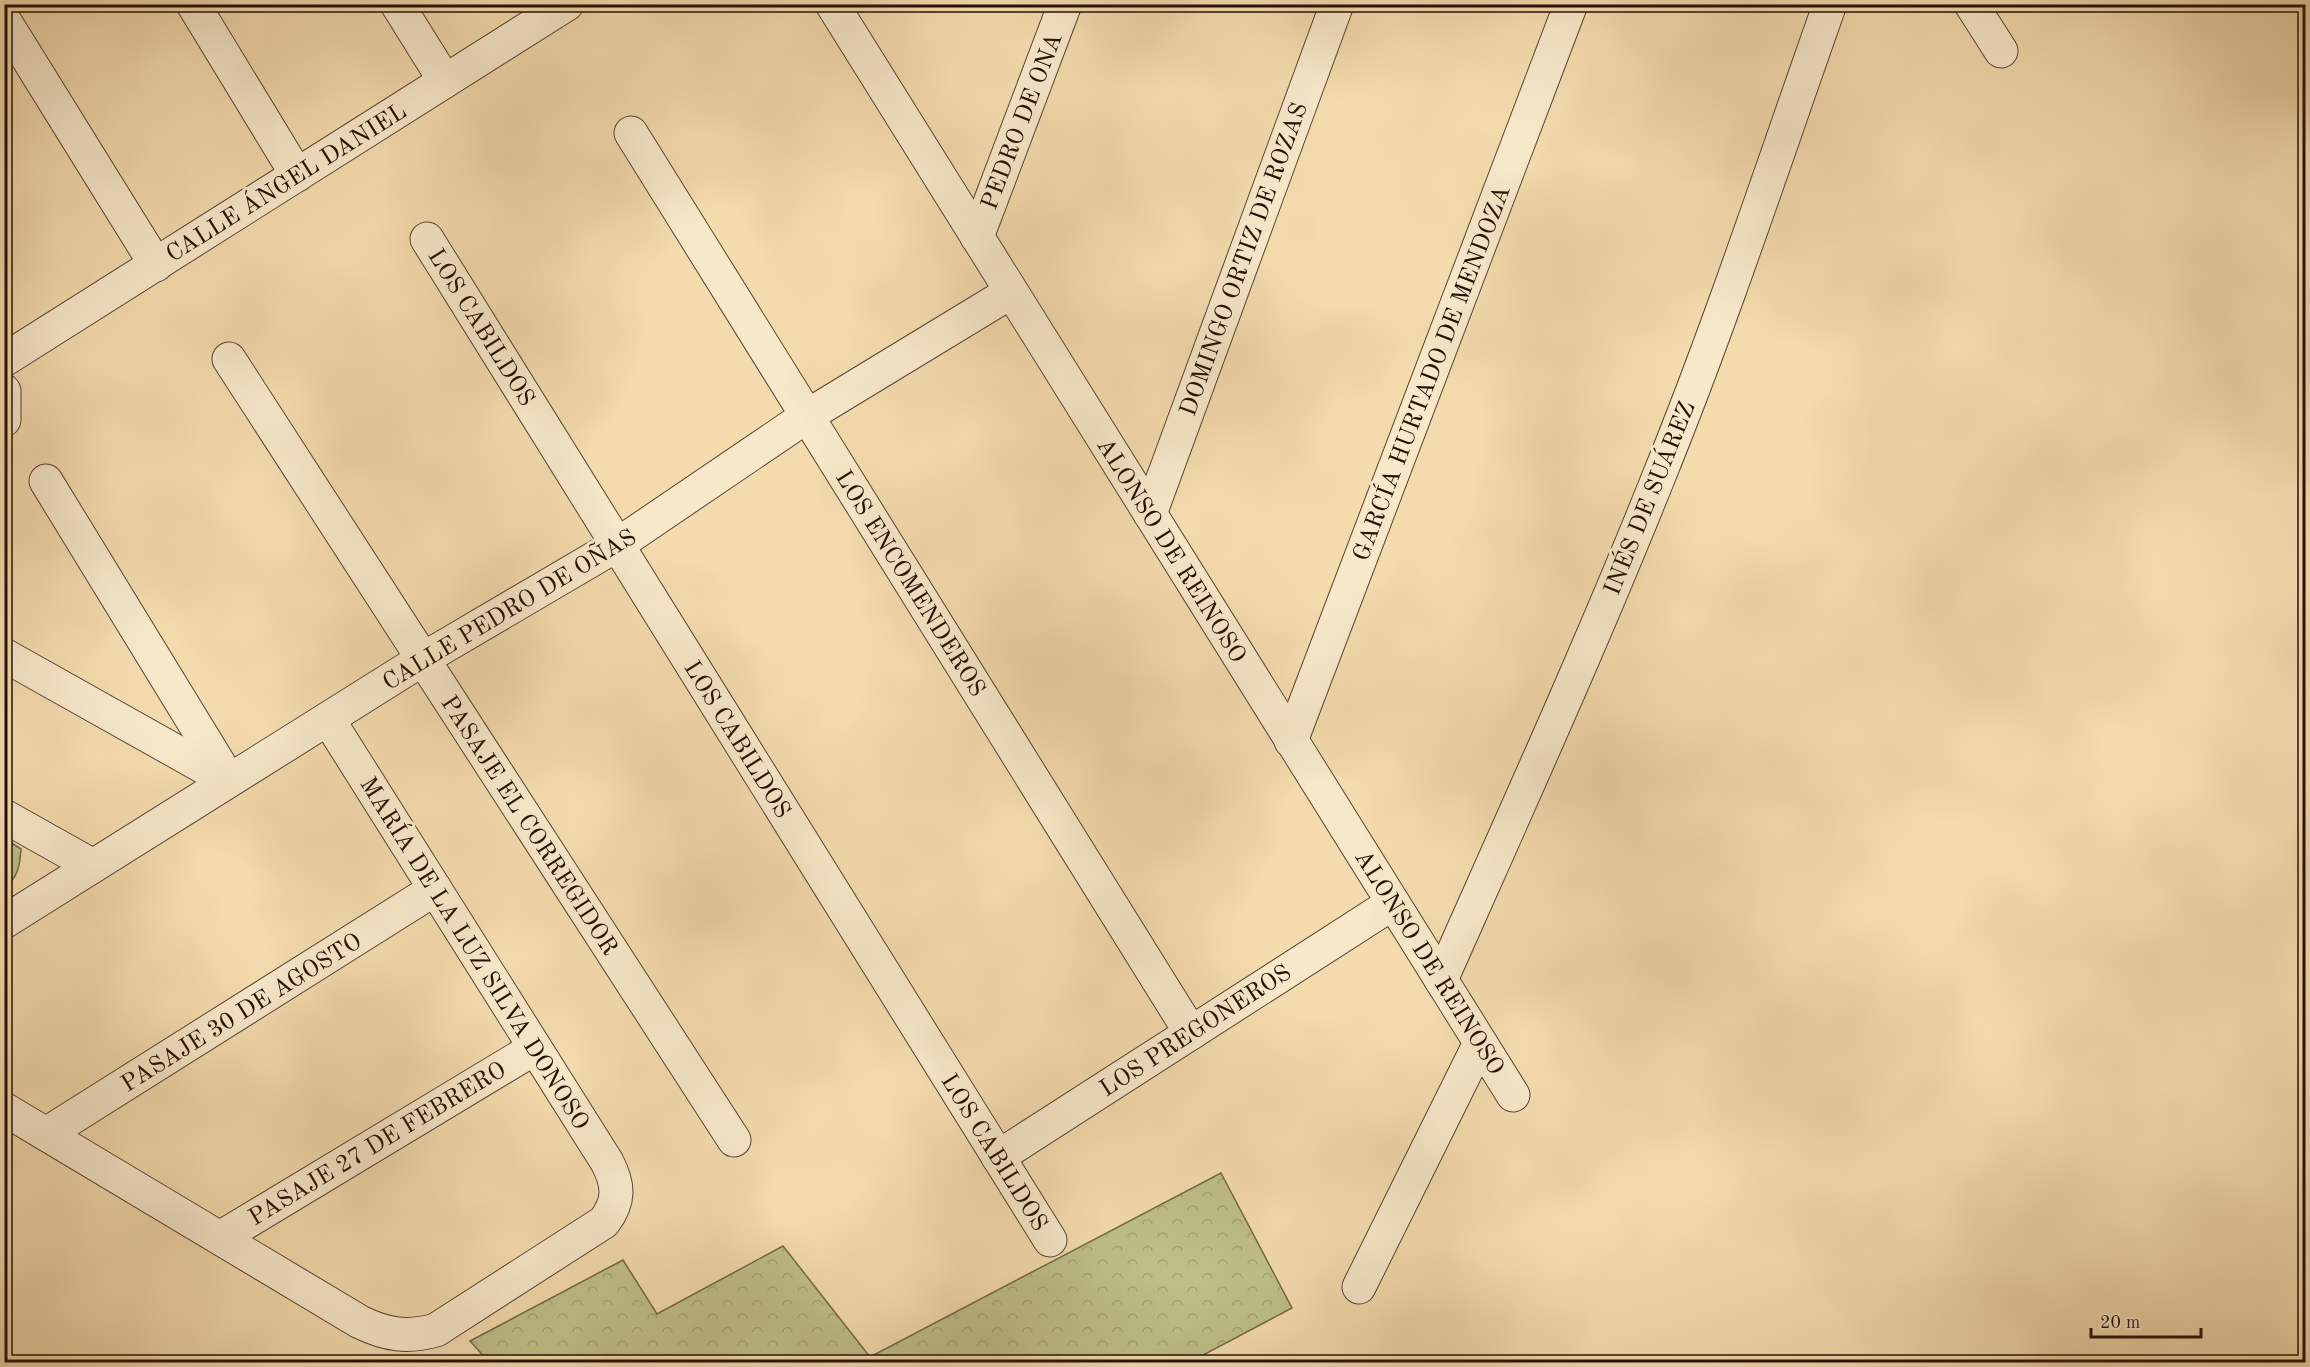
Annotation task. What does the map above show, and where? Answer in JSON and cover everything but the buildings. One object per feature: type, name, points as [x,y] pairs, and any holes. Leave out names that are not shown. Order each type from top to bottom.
[{"type":"street","points":[[193,4],[297,175]]},
{"type":"street","points":[[397,4],[445,81]]},
{"type":"street","name":"CALLE ÁNGEL DANIEL","points":[[4,360],[567,4]]},
{"type":"street","name":"ALONSO DE REINOSO","points":[[832,4],[1513,1095]]},
{"type":"street","name":"PEDRO DE ONA","points":[[977,237],[1065,4]]},
{"type":"street","name":"DOMINGO ORTIZ DE ROZAS","points":[[1150,514],[1337,4]]},
{"type":"street","name":"GARCÍA HURTADO DE MENDOZA","points":[[1291,741],[1571,4]]},
{"type":"street","name":"INÉS DE SUÁREZ","points":[[1441,980],[1612,591],[1660,474],[1710,344],[1830,4]]},
{"type":"street","points":[[1971,4],[2001,51]]},
{"type":"street","points":[[4,20],[156,265]]},
{"type":"street","name":"LOS ENCOMENDEROS","points":[[631,133],[1191,1033]]},
{"type":"street","name":"LOS CABILDOS","points":[[427,239],[1050,1240]]},
{"type":"street","name":"CALLE PEDRO DE OÑAS","points":[[4,922],[423,659],[617,545],[807,416],[1011,292]]},
{"type":"street","name":"PASAJE EL CORREGIDOR","points":[[229,359],[734,1140]]},
{"type":"street","points":[[4,391],[4,420]]},
{"type":"street","points":[[46,481],[229,780]]},
{"type":"street","points":[[4,655],[229,780]]},
{"type":"street","name":"MARÍA DE LA LUZ SILVA DONOSO","points":[[220,1238],[360,1322],[387,1333],[419,1335],[436,1330],[604,1222],[615,1202],[616,1188],[607,1162],[328,719]]},
{"type":"street","points":[[4,816],[93,866]]},
{"type":"street","name":"PASAJE 30 DE AGOSTO","points":[[46,1134],[435,889]]},
{"type":"street","name":"LOS PREGONEROS","points":[[998,1157],[1393,903]]},
{"type":"street","points":[[1359,1287],[1480,1043]]},
{"type":"street","name":"PASAJE 27 DE FEBRERO","points":[[220,1238],[535,1048]]},
{"type":"street","points":[[4,1109],[220,1238]]},
{"type":"green space","points":[[5,839],[21,849],[16,875],[5,886]]},
{"type":"green space","points":[[1221,1173],[1292,1308],[1190,1362],[489,1362],[470,1341],[623,1260],[657,1314],[783,1246],[870,1357]]}]
